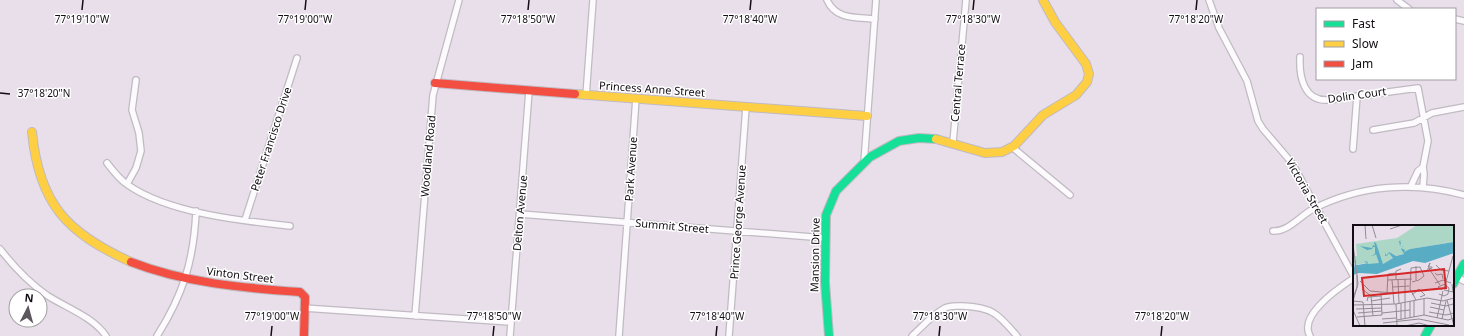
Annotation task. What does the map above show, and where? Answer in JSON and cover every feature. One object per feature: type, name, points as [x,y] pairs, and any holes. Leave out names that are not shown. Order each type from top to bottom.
[{"type":"street","name":"Woodland Road","points":[[415,316],[435,83],[459,0]]},
{"type":"street","points":[[586,96],[593,0]]},
{"type":"street","points":[[827,0],[833,11],[843,16],[875,19]]},
{"type":"street","points":[[864,163],[876,0]]},
{"type":"street","name":"Central Terrace","points":[[953,142],[966,0]]},
{"type":"street","name":"Mansion Drive","points":[[829,336],[825,282],[826,214],[836,191],[864,163],[876,152],[907,139],[929,138],[953,142],[974,150],[993,154],[1012,147],[1043,115],[1076,95],[1089,76],[1086,64],[1055,22],[1043,0]]},
{"type":"street","name":"Victoria Street","points":[[1208,0],[1219,28],[1247,81],[1258,121],[1262,128],[1292,163],[1353,276]]},
{"type":"street","points":[[1397,0],[1408,8]]},
{"type":"street","name":"Dolin Court","points":[[1300,57],[1299,72],[1307,92],[1314,98],[1324,101],[1416,87],[1420,90],[1425,117]]},
{"type":"street","name":"Peter Francisco Drive","points":[[245,220],[298,58]]},
{"type":"street","points":[[127,184],[136,168],[141,151],[139,133],[132,110],[136,80]]},
{"type":"street","name":"Princess Anne Street","points":[[435,83],[586,96],[636,98],[867,116]]},
{"type":"street","name":"Delton Avenue","points":[[510,336],[529,91]]},
{"type":"street","points":[[1353,149],[1357,96]]},
{"type":"street","name":"Park Avenue","points":[[619,336],[636,98]]},
{"type":"street","name":"Prince George Avenue","points":[[728,336],[746,107]]},
{"type":"street","points":[[1373,130],[1414,122],[1432,113],[1464,107]]},
{"type":"street","points":[[1423,187],[1423,167],[1428,141],[1425,117]]},
{"type":"street","name":"Vinton Street","points":[[32,132],[34,156],[44,189],[54,207],[69,225],[88,241],[116,256],[186,278],[232,287],[300,292],[305,297],[304,308]]},
{"type":"street","points":[[1012,147],[1070,195]]},
{"type":"street","points":[[107,163],[112,171],[127,184],[149,196],[196,211],[290,226]]},
{"type":"street","points":[[1411,186],[1418,171],[1423,167]]},
{"type":"street","points":[[1273,231],[1282,230],[1317,208],[1355,193],[1392,186],[1423,187],[1464,195]]},
{"type":"street","points":[[157,336],[173,308],[186,278],[193,249],[196,211]]},
{"type":"street","name":"Summit Street","points":[[520,214],[825,238]]},
{"type":"street","points":[[0,249],[31,283],[64,306],[89,320],[106,336]]},
{"type":"street","points":[[1457,279],[1464,264]]},
{"type":"street","points":[[1309,334],[1309,321],[1320,304],[1353,279]]},
{"type":"street","points":[[912,336],[945,308],[953,306],[984,307],[998,315],[1018,336]]},
{"type":"street","points":[[304,336],[304,308],[511,322]]},
{"type":"street","points":[[1425,336],[1430,326]]},
{"type":"traffic: fast","points":[[829,336],[825,282],[826,215],[836,191],[870,157],[899,141],[919,138],[936,139]]},
{"type":"traffic: fast","points":[[1454,282],[1464,264]]},
{"type":"traffic: fast","points":[[1425,336],[1430,326]]},
{"type":"traffic: slow","points":[[936,139],[985,153],[1002,152],[1014,146],[1043,115],[1076,95],[1087,82],[1089,74],[1086,64],[1055,22],[1043,0]]},
{"type":"traffic: slow","points":[[575,94],[867,116]]},
{"type":"traffic: slow","points":[[32,132],[41,179],[60,213],[73,227],[90,240],[131,262]]},
{"type":"traffic: jam","points":[[435,83],[575,94]]},
{"type":"traffic: jam","points":[[131,262],[193,280],[257,289],[300,292],[305,297],[304,336]]}]
